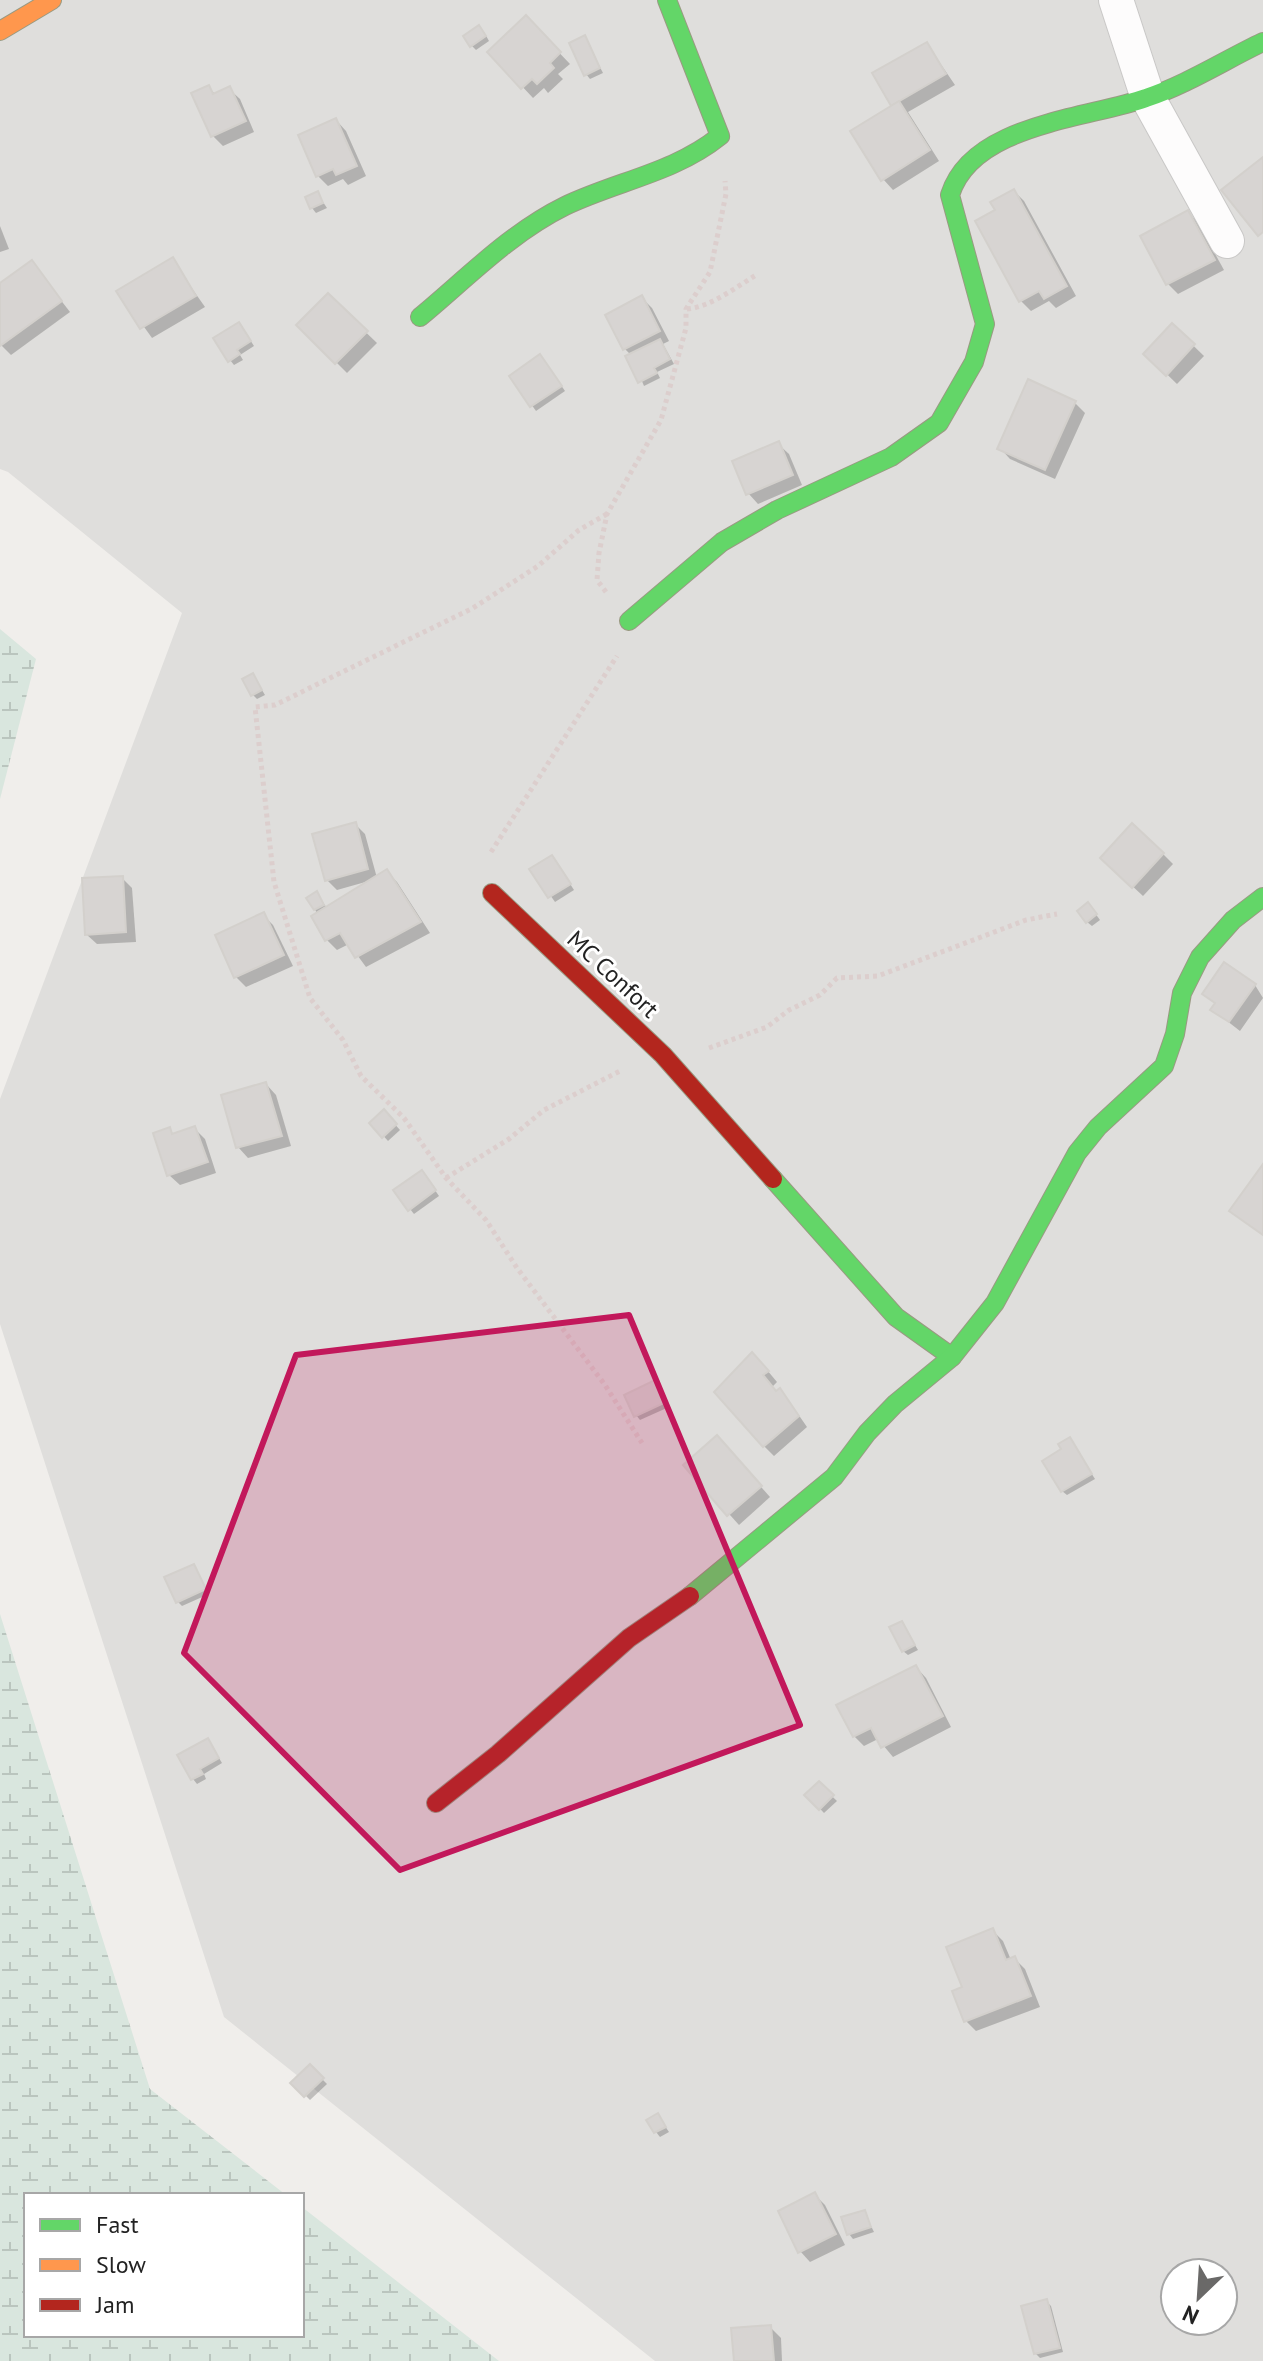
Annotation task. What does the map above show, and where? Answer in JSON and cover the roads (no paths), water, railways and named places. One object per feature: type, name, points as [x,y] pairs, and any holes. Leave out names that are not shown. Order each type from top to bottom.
[{"type":"street","points":[[0,31],[52,0]]},
{"type":"street","points":[[420,317],[538,221],[566,206],[694,157],[720,136],[667,0]]},
{"type":"street","points":[[1116,0],[1148,98],[1227,241]]},
{"type":"street","points":[[629,621],[722,542],[777,510],[891,457],[923,437],[945,416],[974,362],[985,324],[950,195],[955,179],[967,163],[1019,132],[1148,98],[1263,42]]},
{"type":"street","name":"MC Confort","points":[[492,893],[663,1055],[867,1288],[896,1317],[952,1357]]},
{"type":"street","points":[[436,1803],[498,1754],[629,1638],[682,1603],[803,1504],[834,1477],[895,1404],[952,1357],[995,1303],[1077,1153],[1098,1127],[1164,1066],[1175,1034],[1182,993],[1200,957],[1233,920],[1263,897]]}]
